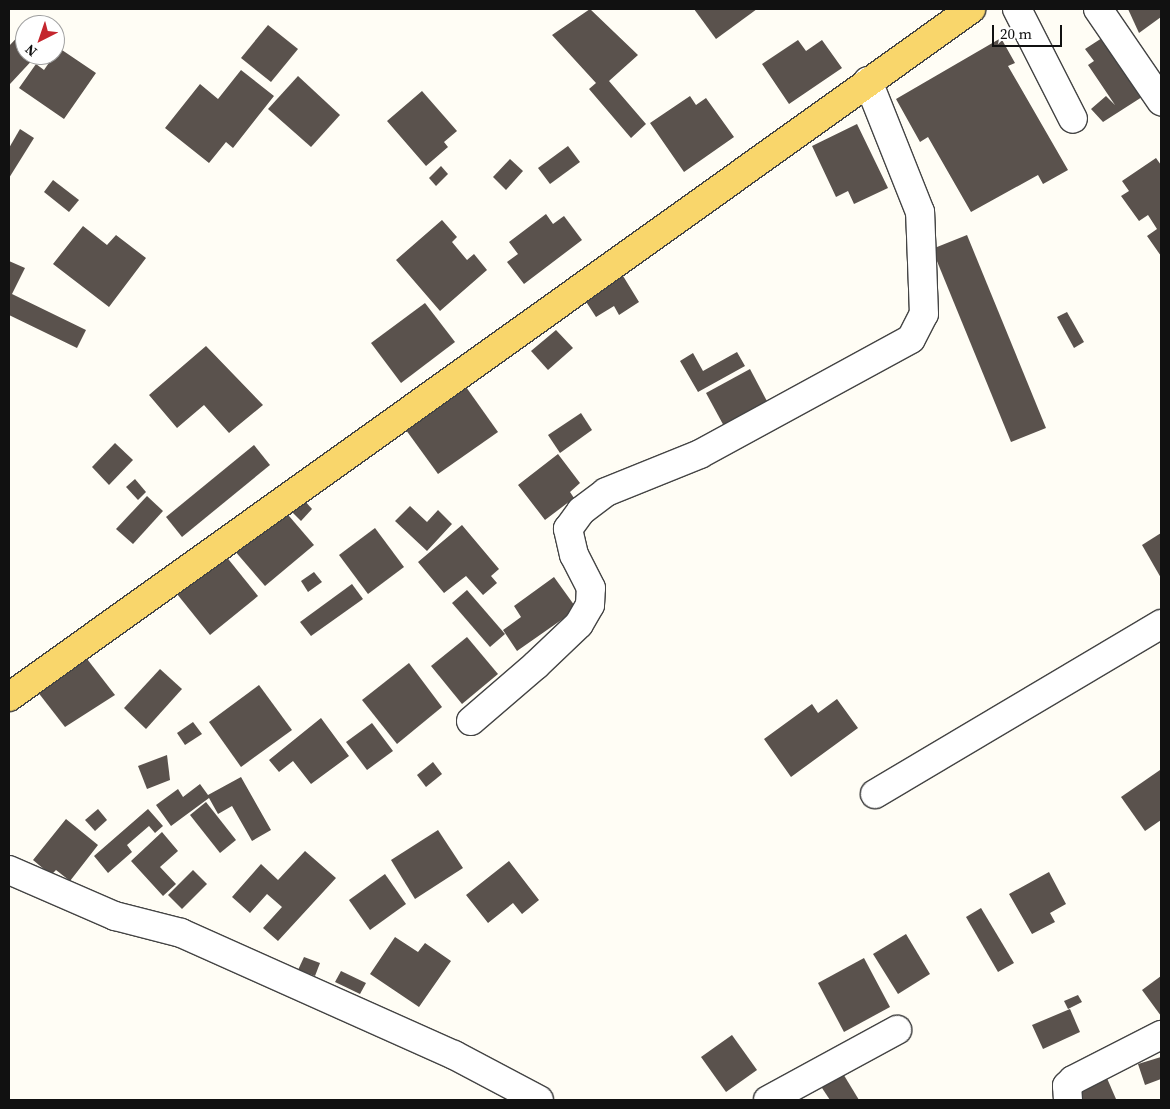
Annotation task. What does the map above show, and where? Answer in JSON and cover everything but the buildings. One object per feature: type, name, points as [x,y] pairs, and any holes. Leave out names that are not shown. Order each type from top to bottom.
[{"type":"main road","points":[[9,697],[971,9]]},
{"type":"street","points":[[1018,9],[1074,119]]},
{"type":"street","points":[[1098,9],[1161,101]]},
{"type":"street","points":[[471,721],[579,624],[590,605],[591,588],[574,554],[568,529],[581,511],[606,492],[700,454],[911,339],[924,314],[920,212],[868,81]]},
{"type":"street","points":[[875,794],[1161,624]]},
{"type":"street","points":[[9,870],[115,916],[181,933],[454,1055],[539,1100]]},
{"type":"street","points":[[768,1100],[897,1030]]},
{"type":"street","points":[[1068,1100],[1067,1086],[1073,1080],[1161,1035]]}]
